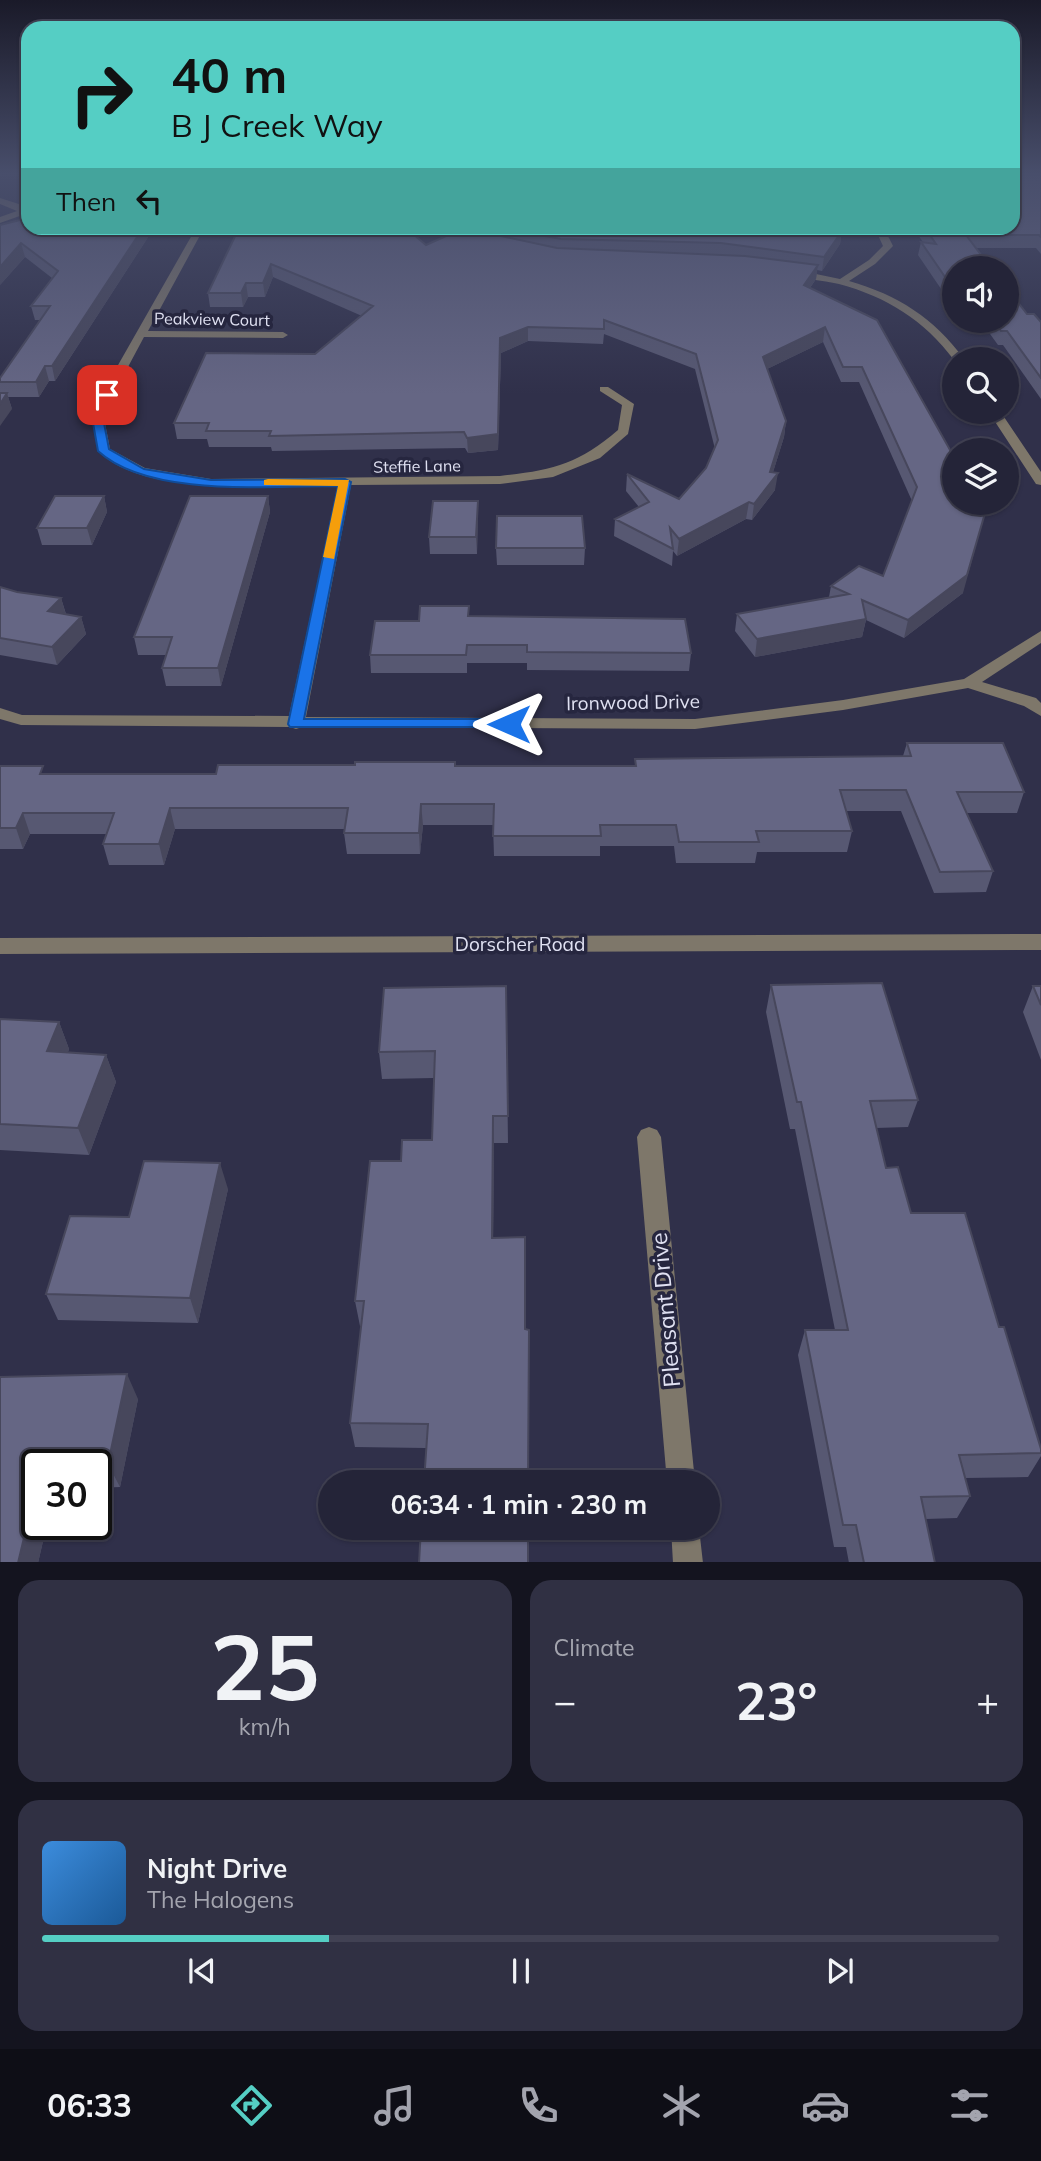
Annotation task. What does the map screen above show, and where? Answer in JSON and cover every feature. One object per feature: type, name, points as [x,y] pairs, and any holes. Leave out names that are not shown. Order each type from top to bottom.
[{"type":"street","name":"Steffie Lane","points":[[189,248],[107,395],[99,423],[104,451],[141,471],[211,484],[500,480],[550,474],[596,455],[624,431],[628,404],[604,390]]},
{"type":"street","points":[[843,281],[872,262],[886,248]]},
{"type":"street","points":[[784,270],[843,281],[883,295],[914,310],[951,347]]},
{"type":"street","name":"Peakview Court","points":[[141,334],[283,335]]},
{"type":"street","points":[[1003,424],[1041,481]]},
{"type":"street","points":[[296,724],[345,482]]},
{"type":"street","name":"Ironwood Drive","points":[[0,713],[21,720],[296,724],[695,724],[843,705],[968,683],[1041,636]]},
{"type":"street","points":[[968,683],[1030,702],[1041,710]]},
{"type":"street","name":"Dorscher Road","points":[[0,946],[1041,942]]},
{"type":"street","name":"Pleasant Drive","points":[[649,1138],[680,1470]]},
{"type":"street","points":[[686,1540],[688,1562]]},
{"type":"building","points":[[0,248],[17,248],[0,267]]},
{"type":"building","points":[[27,248],[130,248],[52,366],[45,366],[36,382],[0,382],[0,378],[50,306],[31,306],[58,271]]},
{"type":"building","points":[[230,248],[557,248],[745,256],[818,265],[804,285],[877,320],[943,438],[942,515],[984,515],[967,575],[908,620],[862,600],[866,619],[757,639],[737,614],[849,594],[831,586],[859,566],[883,576],[917,487],[862,367],[843,367],[825,327],[763,357],[786,421],[770,472],[778,473],[754,504],[749,502],[679,539],[670,528],[673,549],[615,519],[649,502],[627,474],[679,499],[706,468],[718,440],[696,354],[604,320],[604,329],[528,327],[500,338],[498,434],[467,438],[464,432],[269,436],[271,431],[206,431],[209,423],[174,423],[206,353],[315,354],[373,306],[271,264],[263,283],[246,283],[241,293],[208,293]]},
{"type":"building","points":[[757,248],[830,248],[824,257]]},
{"type":"building","points":[[925,248],[976,248],[982,256],[942,256],[942,273]]},
{"type":"building","points":[[1019,304],[1027,314],[1034,314],[1041,322],[1041,378],[1008,333],[1019,333]]},
{"type":"building","points":[[0,393],[7,393],[0,404]]},
{"type":"building","points":[[55,496],[104,496],[87,528],[37,528]]},
{"type":"building","points":[[190,496],[268,496],[218,668],[162,668],[172,637],[134,637]]},
{"type":"building","points":[[433,501],[478,501],[476,537],[429,537]]},
{"type":"building","points":[[497,516],[582,516],[585,548],[496,548]]},
{"type":"building","points":[[0,587],[61,598],[48,611],[81,617],[52,647],[0,638]]},
{"type":"building","points":[[420,606],[469,606],[468,616],[685,619],[691,653],[527,652],[527,645],[467,645],[466,655],[370,655],[375,621],[419,621]]},
{"type":"building","points":[[907,743],[1003,743],[1024,792],[957,792],[993,871],[940,872],[906,790],[840,790],[852,831],[756,831],[759,842],[679,842],[676,825],[600,825],[601,836],[493,836],[494,804],[421,804],[419,833],[344,833],[348,808],[170,808],[159,844],[103,844],[114,813],[23,813],[16,828],[0,828],[0,766],[43,766],[40,774],[216,774],[218,765],[355,765],[355,762],[455,762],[455,766],[636,766],[635,759],[911,756]]},
{"type":"building","points":[[882,983],[918,1100],[870,1101],[886,1168],[898,1167],[911,1213],[965,1213],[999,1327],[1004,1327],[1041,1449],[1041,1453],[959,1455],[970,1496],[921,1497],[935,1562],[864,1562],[856,1525],[843,1525],[805,1330],[848,1330],[801,1102],[797,1102],[771,985]]},
{"type":"building","points":[[506,986],[508,1116],[493,1116],[492,1238],[525,1237],[525,1329],[529,1330],[528,1470],[425,1470],[428,1424],[350,1423],[364,1301],[355,1301],[370,1161],[401,1161],[402,1140],[432,1140],[435,1051],[379,1052],[384,988]]},
{"type":"building","points":[[1033,986],[1041,986],[1041,1005]]},
{"type":"building","points":[[0,1019],[59,1022],[47,1051],[106,1055],[78,1128],[0,1124]]},
{"type":"building","points":[[144,1161],[220,1163],[190,1298],[46,1294],[70,1216],[129,1217]]},
{"type":"building","points":[[127,1374],[111,1449],[21,1449],[21,1540],[23,1540],[18,1562],[0,1562],[0,1377]]},
{"type":"building","points":[[420,1540],[528,1540],[528,1562],[419,1562]]},
{"type":"slow traffic","points":[[268,483],[345,482],[330,557]]},
{"type":"route","points":[[107,395],[99,423],[104,451],[141,471],[211,484],[345,482],[296,724],[509,724]]}]
